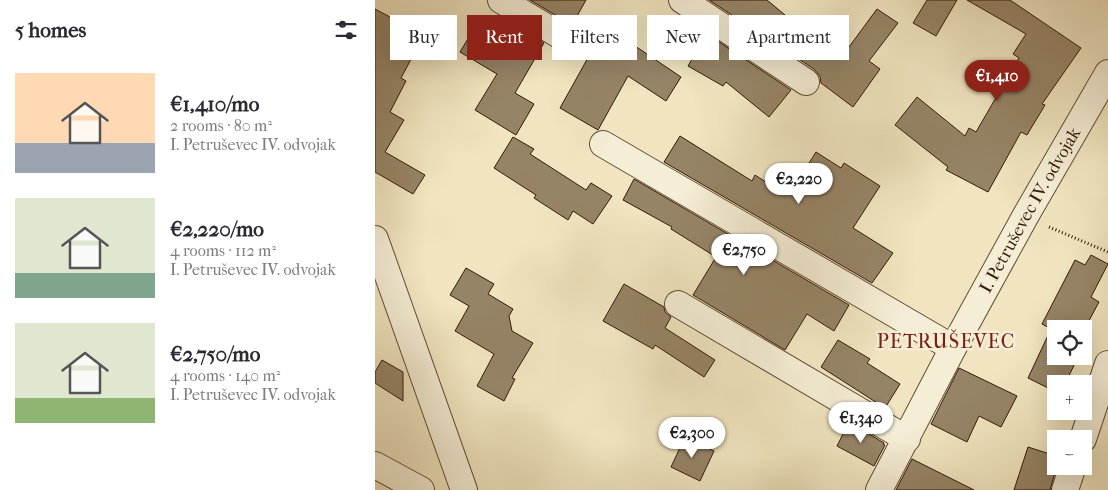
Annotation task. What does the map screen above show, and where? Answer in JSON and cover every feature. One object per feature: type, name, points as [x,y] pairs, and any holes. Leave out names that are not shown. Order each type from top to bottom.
[{"type":"street","points":[[501,0],[552,31]]},
{"type":"street","points":[[682,0],[806,82]]},
{"type":"street","name":"I. Petruševec IV. odvojak","points":[[879,490],[953,348],[1026,215],[1108,73]]},
{"type":"street","points":[[603,144],[953,348]]},
{"type":"street","points":[[375,239],[464,490]]},
{"type":"street","points":[[677,304],[907,439]]},
{"type":"street","points":[[1087,430],[1102,397],[1108,364]]},
{"type":"street","points":[[375,466],[421,490]]},
{"type":"street","points":[[1065,490],[1070,475]]},
{"type":"path","points":[[1026,215],[1108,252]]},
{"type":"building","points":[[530,0],[586,0],[578,15],[555,15]]},
{"type":"building","points":[[709,0],[767,0],[785,15],[732,15]]},
{"type":"building","points":[[927,0],[957,0],[936,36],[913,23]]},
{"type":"building","points":[[967,0],[1010,0],[1081,48],[1042,104],[1045,105],[1027,135],[1021,132],[988,192],[946,170],[948,167],[895,125],[917,97],[965,136],[969,128],[976,132],[1019,58],[1013,54],[1026,34]]},
{"type":"building","points":[[375,9],[390,17],[390,60],[411,60],[401,78],[406,81],[390,112],[404,120],[385,152],[425,175],[413,194],[375,172]]},
{"type":"building","points":[[877,9],[898,23],[869,61],[880,69],[853,107],[821,83],[820,76],[814,69],[800,60],[849,60],[849,47]]},
{"type":"building","points":[[467,40],[467,56],[460,52]]},
{"type":"building","points":[[719,42],[729,49],[729,60],[746,60],[791,90],[769,117],[726,82],[723,86],[688,66],[692,60],[719,60]]},
{"type":"building","points":[[637,47],[647,54],[647,60],[656,60],[681,77],[666,101],[628,76],[598,130],[560,108],[587,60],[637,60]]},
{"type":"building","points":[[473,60],[534,60],[515,93],[534,104],[516,135],[475,110],[497,74]]},
{"type":"building","points":[[680,136],[752,181],[755,175],[772,186],[776,180],[792,190],[816,152],[841,168],[844,163],[880,186],[853,228],[893,253],[872,283],[664,162]]},
{"type":"building","points":[[513,137],[534,149],[530,154],[586,190],[591,183],[612,196],[593,224],[573,211],[568,220],[534,198],[536,195],[494,168]]},
{"type":"building","points":[[634,179],[849,305],[834,331],[807,314],[785,350],[693,295],[716,257],[671,229],[672,227],[623,200]]},
{"type":"building","points":[[1091,255],[1108,264],[1091,297],[1099,302],[1089,320],[1047,320],[1047,327],[1042,324],[1075,260],[1085,265]]},
{"type":"building","points":[[466,268],[494,284],[488,294],[513,309],[509,316],[512,331],[533,343],[512,378],[515,379],[504,401],[477,386],[494,354],[455,331],[469,306],[450,295]]},
{"type":"building","points":[[624,284],[664,307],[665,312],[671,317],[665,328],[715,360],[704,377],[655,345],[653,349],[603,321]]},
{"type":"building","points":[[1047,338],[1047,365],[1074,365],[1069,375],[1047,375],[1047,388],[1028,378]]},
{"type":"building","points":[[838,340],[870,359],[867,363],[900,384],[885,408],[821,367]]},
{"type":"building","points":[[382,360],[403,372],[403,401],[375,383],[375,372]]},
{"type":"building","points":[[959,368],[1017,396],[1001,427],[979,416],[967,442],[931,424]]},
{"type":"building","points":[[849,422],[884,443],[885,445],[874,466],[837,446]]},
{"type":"building","points":[[685,437],[714,451],[700,481],[671,467]]},
{"type":"building","points":[[1028,447],[1047,453],[1047,475],[1054,475],[1050,490],[1014,490]]},
{"type":"building","points":[[912,459],[974,490],[896,490]]},
{"type":"district","name":"PETRUŠEVEC","points":[[946,341]]}]
